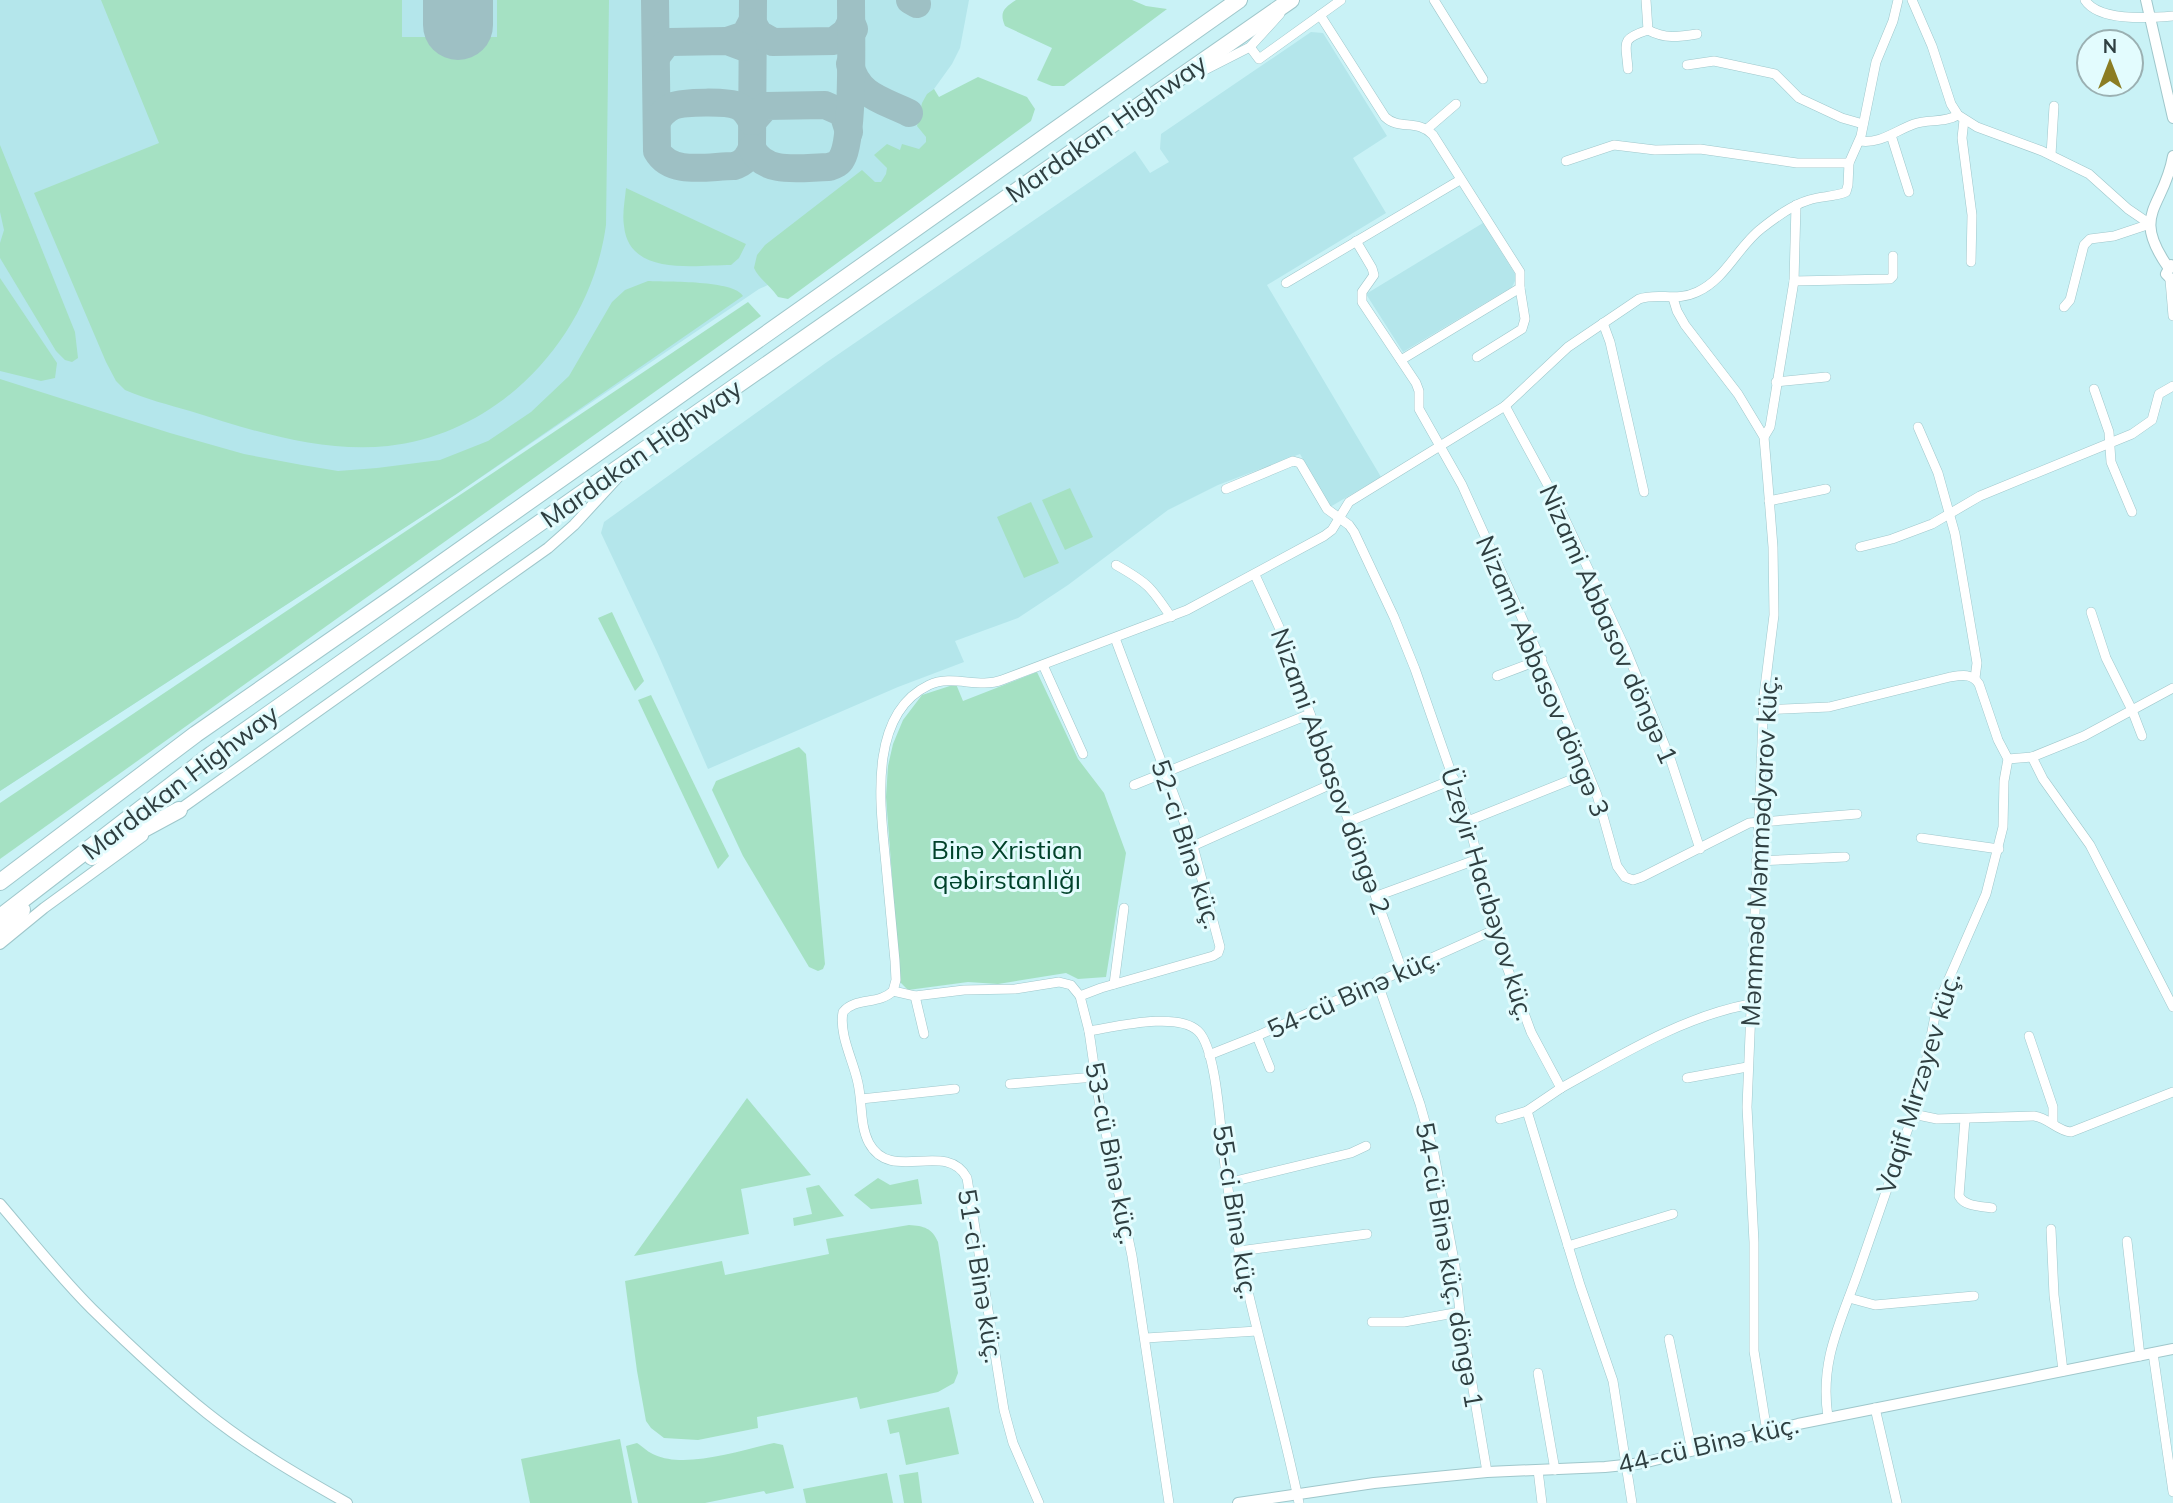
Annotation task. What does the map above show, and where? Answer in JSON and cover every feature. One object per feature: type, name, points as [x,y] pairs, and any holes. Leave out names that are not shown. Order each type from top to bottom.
[{"type":"highway","name":"Mardakan Highway","points":[[0,882],[196,734],[1239,0]]},
{"type":"highway","name":"Mardakan Highway","points":[[0,917],[212,754],[1144,100],[1292,0]]},
{"type":"highway","points":[[0,934],[50,879],[179,810]]},
{"type":"street","points":[[1144,100],[1250,47],[1292,0]]},
{"type":"street","points":[[1250,47],[1259,59],[1341,0]]},
{"type":"street","points":[[1434,0],[1483,79]]},
{"type":"street","points":[[1646,0],[1648,30]]},
{"type":"street","points":[[1080,996],[1071,985],[1059,982],[1016,989],[964,990],[915,996],[892,991],[896,980],[895,961],[880,778],[882,758],[894,724],[903,708],[919,691],[937,682],[948,680],[989,684],[1171,617],[1255,575],[1332,530],[1349,502],[1505,406],[1558,355],[1603,323],[1646,296],[1683,298],[1696,293],[1711,284],[1750,238],[1796,205],[1846,192],[1849,185],[1849,163],[1860,141],[1876,62],[1893,21],[1898,0]]},
{"type":"street","points":[[1912,0],[1932,46],[1951,104],[1961,117],[1984,130],[2051,155],[2089,174],[2128,209],[2150,223]]},
{"type":"street","points":[[2085,0],[2095,9],[2112,15],[2151,18],[2173,16]]},
{"type":"street","points":[[2146,0],[2173,118]]},
{"type":"street","points":[[1320,15],[1385,117],[1396,124],[1417,124],[1427,129],[1520,272],[1525,318],[1522,329],[1477,357]]},
{"type":"street","points":[[1628,69],[1626,42],[1630,36],[1648,30],[1672,38],[1697,34]]},
{"type":"street","points":[[1687,65],[1714,61],[1775,74],[1799,98],[1863,124]]},
{"type":"street","points":[[1427,129],[1456,104]]},
{"type":"street","points":[[2051,155],[2054,106]]},
{"type":"street","points":[[1860,141],[1872,142],[1914,124],[1961,117]]},
{"type":"street","points":[[1961,117],[1972,215],[1971,262]]},
{"type":"street","points":[[1891,135],[1909,192]]},
{"type":"street","points":[[1566,161],[1614,145],[1655,150],[1700,149],[1797,163],[1849,163]]},
{"type":"street","points":[[2173,156],[2150,223],[2153,244],[2171,266],[2166,274],[2171,281],[2173,316]]},
{"type":"street","points":[[1286,283],[1460,180]]},
{"type":"street","points":[[1763,437],[1770,427],[1794,281],[1796,205]]},
{"type":"street","points":[[2064,307],[2070,300],[2087,241],[2095,237],[2126,233],[2150,223]]},
{"type":"street","name":"Nizami Abbasov döngə 3","points":[[1356,241],[1374,275],[1362,292],[1362,302],[1416,383],[1419,409],[1467,495],[1542,659],[1597,796],[1617,866],[1625,877],[1633,880],[1642,877],[1700,849],[1739,826],[1757,822],[1857,814]]},
{"type":"street","points":[[1794,281],[1890,279],[1893,276],[1893,256]]},
{"type":"street","points":[[1401,360],[1520,288]]},
{"type":"street","name":"Məmməd Məmmədyarov küç.","points":[[1673,298],[1685,325],[1738,394],[1763,437],[1769,501],[1774,615],[1763,709],[1747,1067],[1754,1242],[1754,1351],[1767,1432]]},
{"type":"street","points":[[1603,323],[1610,342],[1644,492]]},
{"type":"street","points":[[1776,382],[1826,377]]},
{"type":"street","points":[[1860,547],[1915,531],[1949,516],[1995,489],[2145,427],[2154,416],[2159,394],[2173,386]]},
{"type":"street","points":[[2094,389],[2109,432],[2111,462],[2132,512]]},
{"type":"street","name":"Nizami Abbasov döngə 1","points":[[1505,406],[1556,500],[1626,650],[1671,761],[1700,849]]},
{"type":"street","points":[[1763,709],[1829,707],[1950,677],[1962,675],[1975,678],[1977,663],[1966,587],[1938,473],[1918,427]]},
{"type":"street","points":[[0,944],[44,908],[179,810],[548,548],[574,525],[611,482],[671,432]]},
{"type":"street","name":"Üzeyir Hacıbəyov küç.","points":[[1226,489],[1293,461],[1300,463],[1327,509],[1354,532],[1415,669],[1468,821],[1496,929],[1531,1032],[1561,1088]]},
{"type":"street","points":[[1769,501],[1826,489]]},
{"type":"street","points":[[1116,565],[1152,588],[1171,617]]},
{"type":"street","name":"Nizami Abbasov döngə 2","points":[[1255,575],[1275,617],[1402,970]]},
{"type":"street","points":[[2091,612],[2106,658],[2132,709],[2142,736]]},
{"type":"street","name":"52-ci Binə küç.","points":[[1080,996],[1213,956],[1219,950],[1192,846],[1115,638]]},
{"type":"street","points":[[1497,676],[1542,659]]},
{"type":"street","points":[[1043,665],[1083,754]]},
{"type":"street","name":"Vaqif Mirzəyev küç.","points":[[1828,1417],[1824,1388],[1835,1332],[1913,1114],[1937,1006],[1976,917],[2003,827],[2004,781],[2008,759],[1975,678]]},
{"type":"street","points":[[2008,759],[2032,757],[2084,736],[2173,688]]},
{"type":"street","points":[[1134,785],[1310,714]]},
{"type":"street","points":[[2032,757],[2043,779],[2090,845],[2173,1007]]},
{"type":"street","points":[[1468,821],[1588,772]]},
{"type":"street","points":[[1350,821],[1454,779]]},
{"type":"street","points":[[1192,846],[1336,782]]},
{"type":"street","points":[[1921,838],[1998,849]]},
{"type":"street","points":[[1756,861],[1845,858]]},
{"type":"street","points":[[1377,896],[1478,859]]},
{"type":"street","points":[[1114,984],[1124,908]]},
{"type":"street","name":"54-cü Binə küç.","points":[[1209,1055],[1496,929]]},
{"type":"street","name":"54-cü Binə küç. döngə 1","points":[[1377,981],[1420,1104],[1434,1154],[1455,1266],[1460,1312],[1487,1472]]},
{"type":"street","name":"51-ci Binə küç.","points":[[892,991],[879,1000],[851,1005],[843,1012],[842,1030],[861,1099],[865,1133],[874,1150],[883,1158],[901,1162],[949,1161],[962,1169],[967,1178],[1004,1410],[1013,1443],[1039,1503]]},
{"type":"street","points":[[915,996],[924,1034]]},
{"type":"street","name":"53-cü Binə küç.","points":[[1080,996],[1132,1256],[1169,1503]]},
{"type":"street","points":[[1500,1119],[1527,1111],[1561,1088],[1682,1025],[1729,1008],[1750,1004]]},
{"type":"street","name":"55-ci Binə küç.","points":[[1089,1031],[1149,1022],[1178,1022],[1198,1030],[1205,1041],[1217,1094],[1227,1183],[1239,1251],[1298,1498]]},
{"type":"street","points":[[1257,1036],[1270,1068]]},
{"type":"street","points":[[2029,1036],[2053,1107],[2053,1122]]},
{"type":"street","points":[[1687,1078],[1747,1067]]},
{"type":"street","points":[[1010,1084],[1095,1077]]},
{"type":"street","points":[[861,1099],[955,1089]]},
{"type":"street","points":[[1913,1114],[1937,1119],[2034,1116],[2053,1122],[2061,1130],[2071,1132],[2173,1092]]},
{"type":"street","points":[[1527,1111],[1613,1381],[1632,1503]]},
{"type":"street","points":[[1965,1119],[1959,1196],[1968,1204],[1992,1208]]},
{"type":"street","points":[[1227,1183],[1351,1153],[1366,1146]]},
{"type":"street","points":[[0,1204],[90,1307],[178,1389],[256,1448],[301,1478],[347,1503]]},
{"type":"street","points":[[1568,1246],[1673,1214]]},
{"type":"street","points":[[2051,1228],[2054,1295],[2063,1371]]},
{"type":"street","points":[[1239,1251],[1367,1234]]},
{"type":"street","points":[[2127,1241],[2140,1356]]},
{"type":"street","points":[[1849,1298],[1875,1305],[1973,1296]]},
{"type":"street","points":[[1372,1322],[1404,1322],[1460,1312]]},
{"type":"street","points":[[1146,1338],[1256,1331]]},
{"type":"street","points":[[1670,1339],[1692,1451]]},
{"type":"street","name":"44-cü Binə küç.","points":[[1238,1503],[1298,1498],[1374,1483],[1487,1472],[1626,1465],[1828,1417],[2173,1349]]},
{"type":"street","points":[[2153,1353],[2173,1492]]},
{"type":"street","points":[[1538,1373],[1555,1469]]},
{"type":"street","points":[[1875,1408],[1897,1503]]},
{"type":"street","points":[[1538,1470],[1542,1503]]},
{"type":"shaded area","points":[[0,0],[969,0],[960,48],[934,89],[956,141],[770,284],[455,495],[0,791]]},
{"type":"shaded area","points":[[1311,32],[1323,33],[1387,136],[1353,158],[1386,213],[1267,285],[1381,477],[1330,507],[1300,454],[1218,485],[1168,510],[1068,585],[1018,618],[955,641],[964,662],[898,687],[708,769],[601,533],[604,522],[827,362],[1135,151],[1150,173],[1169,162],[1160,149],[1161,134]]},
{"type":"shaded area","points":[[1483,223],[1517,277],[1512,287],[1403,352],[1366,294]]},
{"type":"green space","points":[[101,0],[402,0],[402,37],[497,37],[497,0],[609,0],[606,225],[597,266],[582,305],[560,341],[534,373],[503,400],[468,422],[429,438],[388,446],[338,446],[288,439],[125,390],[116,381],[106,362],[34,193],[159,143]]},
{"type":"green space","points":[[1016,0],[1132,0],[1146,6],[1167,9],[1064,86],[1052,86],[1037,80],[1052,48],[1005,26],[1002,17],[1004,11]]},
{"type":"green space","points":[[978,77],[1027,97],[1035,109],[1031,121],[788,299],[778,297],[754,268],[757,255],[765,245],[862,170],[875,182],[881,182],[887,168],[874,155],[887,144],[900,150],[902,144],[919,149],[926,142],[926,137],[917,126],[927,94],[934,89],[939,97]]},
{"type":"green space","points":[[0,145],[75,332],[78,358],[72,362],[65,360],[56,351],[0,258],[0,243],[4,230],[0,212]]},
{"type":"green space","points":[[626,188],[746,244],[739,258],[731,265],[683,266],[651,261],[638,254],[629,242],[624,226]]},
{"type":"green space","points":[[0,278],[57,363],[55,378],[41,381],[0,371]]},
{"type":"green space","points":[[648,281],[714,284],[737,291],[743,296],[455,495],[0,791],[0,379],[170,433],[244,454],[302,465],[338,471],[440,460],[488,441],[531,412],[569,376],[612,302],[625,290]]},
{"type":"green space","points":[[748,302],[761,316],[0,859],[0,803]]},
{"type":"green space","points":[[1070,488],[1093,537],[1065,550],[1042,500]]},
{"type":"green space","points":[[1031,502],[1059,563],[1024,578],[997,517]]},
{"type":"green space","points":[[612,612],[644,681],[635,691],[598,618]]},
{"type":"green space","name":"Binə Xristian qəbirstanlığı","points":[[1037,672],[1078,759],[1104,793],[1126,853],[1106,977],[1078,979],[1066,973],[998,984],[968,982],[908,990],[900,982],[886,797],[893,744],[903,720],[922,695],[956,684],[963,701]]},
{"type":"green space","points":[[651,695],[729,856],[718,869],[638,700]]},
{"type":"green space","points":[[799,747],[806,754],[825,964],[823,969],[818,971],[809,967],[743,856],[712,790],[716,781]]},
{"type":"green space","points":[[747,1098],[811,1175],[741,1189],[749,1234],[634,1256]]},
{"type":"green space","points":[[878,1178],[890,1185],[918,1179],[922,1204],[871,1209],[854,1195]]},
{"type":"green space","points":[[819,1185],[844,1216],[794,1226],[793,1218],[812,1214],[806,1188]]},
{"type":"green space","points":[[909,1225],[927,1229],[938,1242],[958,1373],[954,1383],[938,1392],[860,1409],[857,1397],[757,1417],[758,1428],[698,1440],[664,1438],[651,1428],[646,1421],[637,1371],[625,1281],[722,1261],[725,1275],[829,1254],[826,1239]]},
{"type":"green space","points":[[949,1407],[959,1454],[906,1465],[899,1432],[890,1434],[887,1420]]},
{"type":"green space","points":[[620,1439],[632,1503],[530,1503],[521,1459]]},
{"type":"green space","points":[[637,1443],[655,1455],[682,1460],[714,1457],[774,1443],[783,1445],[794,1488],[705,1503],[638,1503],[626,1446]]},
{"type":"green space","points":[[918,1472],[922,1503],[904,1503],[899,1475]]},
{"type":"green space","points":[[887,1473],[893,1503],[806,1503],[803,1489]]},
{"type":"taxiway","points":[[655,0],[657,151],[671,164],[691,168],[734,166],[745,160],[752,148],[753,0]]},
{"type":"taxiway","points":[[752,148],[765,163],[785,168],[829,167],[841,160],[846,147],[850,107],[851,0]]},
{"type":"taxiway","points":[[910,0],[917,4]]},
{"type":"taxiway","points":[[727,41],[745,35],[752,22],[759,34],[773,42],[834,41],[846,32],[851,22],[854,29]]},
{"type":"taxiway","points":[[656,57],[670,42],[727,41],[743,47]]},
{"type":"taxiway","points":[[850,64],[853,75],[872,96],[909,113]]},
{"type":"taxiway","points":[[657,121],[670,108],[686,104],[732,104],[743,109],[752,122],[766,106],[825,105],[843,113],[849,132]]},
{"type":"runway","points":[[458,0],[458,25]]}]
